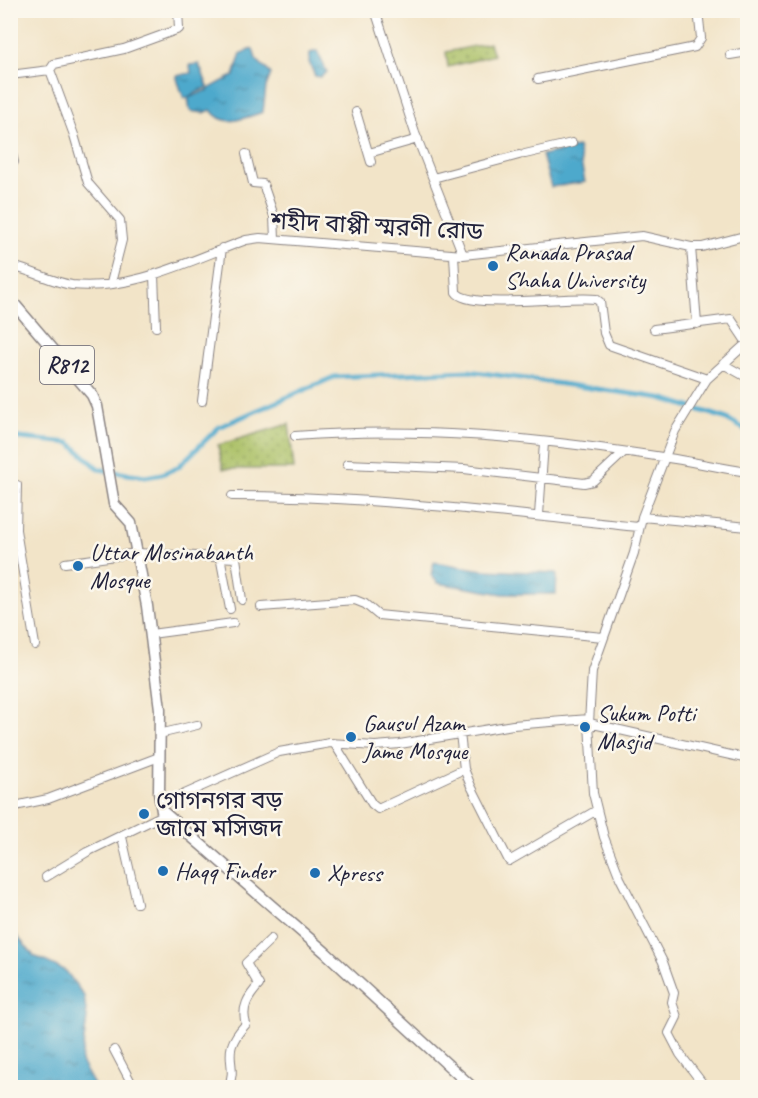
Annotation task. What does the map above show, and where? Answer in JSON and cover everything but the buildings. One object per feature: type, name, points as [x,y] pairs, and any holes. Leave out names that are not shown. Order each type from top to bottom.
[{"type":"main road","name":"R812","points":[[10,299],[92,395],[97,406],[114,504],[131,523],[151,634],[160,710],[159,758],[163,809]]},
{"type":"main road","points":[[163,809],[325,952],[472,1088]]},
{"type":"street","points":[[10,75],[50,70],[54,64],[124,49],[179,29],[177,10]]},
{"type":"street","points":[[375,10],[418,139],[463,255]]},
{"type":"street","points":[[538,79],[700,44],[698,10]]},
{"type":"street","points":[[730,55],[747,52]]},
{"type":"street","points":[[50,70],[74,135],[88,183],[120,220],[122,240],[111,283]]},
{"type":"street","points":[[356,112],[371,162]]},
{"type":"street","points":[[369,153],[418,139]]},
{"type":"street","points":[[433,178],[572,142]]},
{"type":"street","points":[[10,146],[14,162]]},
{"type":"street","points":[[246,154],[252,181],[262,182],[267,195],[275,221],[275,238]]},
{"type":"street","name":"শহীদ বাপ্পী স্মরণী রোড","points":[[10,266],[70,284],[111,283],[154,275],[246,240],[275,238],[463,255],[642,236],[691,247],[747,235]]},
{"type":"street","points":[[691,247],[697,324]]},
{"type":"street","points":[[202,401],[222,248]]},
{"type":"street","points":[[453,255],[456,292],[459,297],[468,301],[486,302],[596,299],[600,302],[604,333],[609,345],[707,379]]},
{"type":"street","points":[[154,275],[156,327]]},
{"type":"street","points":[[654,329],[730,319],[747,342],[707,379],[675,431],[663,457],[642,517],[631,562],[592,671],[589,721],[593,794],[620,878],[658,951],[674,993],[672,1002],[677,1017],[669,1033],[680,1054],[706,1088]]},
{"type":"street","points":[[723,364],[747,378]]},
{"type":"street","points":[[295,436],[385,431],[434,432],[624,452],[747,472]]},
{"type":"street","points":[[539,515],[544,442]]},
{"type":"street","points":[[347,464],[541,477],[572,482],[593,481],[624,452]]},
{"type":"street","points":[[17,485],[13,531],[34,645]]},
{"type":"street","points":[[232,496],[323,497],[539,515],[639,527]]},
{"type":"street","points":[[642,517],[747,527]]},
{"type":"street","points":[[65,563],[137,554],[220,556],[238,560],[242,600]]},
{"type":"street","points":[[220,556],[230,609]]},
{"type":"street","points":[[261,607],[355,600],[365,604],[378,615],[603,637]]},
{"type":"street","points":[[151,634],[233,623]]},
{"type":"street","points":[[46,878],[87,852],[122,837],[163,809],[268,756],[333,743],[375,746],[400,744],[513,725],[589,721],[747,759]]},
{"type":"street","points":[[159,734],[197,725]]},
{"type":"street","points":[[460,733],[464,769],[509,861],[597,810]]},
{"type":"street","points":[[333,743],[378,810],[464,769]]},
{"type":"street","points":[[10,807],[48,799],[159,758]]},
{"type":"street","points":[[122,837],[137,903]]},
{"type":"street","points":[[228,1088],[231,1080],[228,1050],[236,1034],[246,1024],[243,1015],[249,996],[259,985],[246,963],[271,939]]},
{"type":"street","points":[[114,1050],[133,1086],[138,1088]]},
{"type":"green space","points":[[489,43],[494,55],[448,67],[446,52]]},
{"type":"green space","points":[[289,424],[294,469],[223,469],[218,445]]},
{"type":"water","points":[[253,49],[256,59],[271,74],[266,87],[263,112],[228,121],[216,116],[211,110],[204,113],[190,111],[188,98],[234,76],[241,53]]},
{"type":"water","points":[[317,51],[327,72],[320,77],[315,76],[309,62],[310,53]]},
{"type":"water","points":[[199,64],[208,87],[184,99],[176,76],[191,73],[190,65]]},
{"type":"water","points":[[578,147],[585,182],[551,187],[542,155]]},
{"type":"water","points":[[434,562],[483,570],[557,573],[556,594],[503,594],[438,583],[431,575]]},
{"type":"water","points":[[10,928],[34,956],[66,971],[84,996],[87,1018],[81,1062],[95,1087],[11,1087]]},
{"type":"waterway","points":[[10,437],[70,443],[99,469],[145,477],[162,474],[178,467],[219,427],[334,377],[469,371],[661,398],[725,418],[748,431]]},
{"type":"place","name":"Ranada Prasad Shaha University","points":[[493,266]]},
{"type":"place","name":"Uttar Mosinabanth Mosque","points":[[78,566]]},
{"type":"place","name":"Sukum Potti Masjid","points":[[585,727]]},
{"type":"place","name":"Gausul Azam Jame Mosque","points":[[351,737]]},
{"type":"place","name":"গোগনগর বড় জামে মসিজদ","points":[[144,814]]},
{"type":"place","name":"Haqq Finder","points":[[163,871]]},
{"type":"place","name":"Xpress","points":[[315,873]]}]
